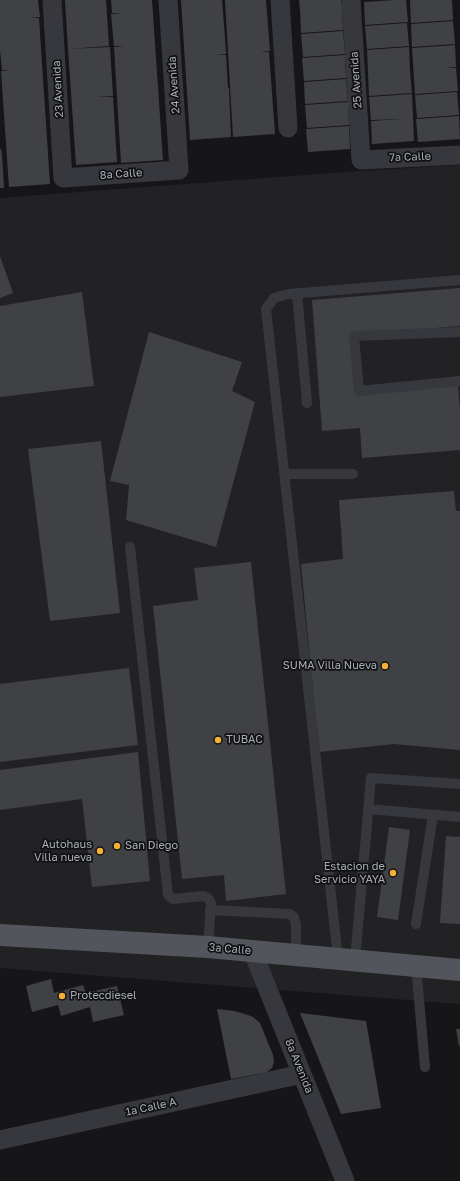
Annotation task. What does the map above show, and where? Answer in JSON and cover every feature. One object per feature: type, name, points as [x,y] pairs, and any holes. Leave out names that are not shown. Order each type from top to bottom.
[{"type":"main road","name":"3a Calle","points":[[0,936],[252,950],[460,970]]},
{"type":"street","name":"23 Avenida","points":[[52,0],[63,178]]},
{"type":"street","name":"24 Avenida","points":[[168,0],[179,170]]},
{"type":"street","points":[[280,0],[288,128]]},
{"type":"street","name":"25 Avenida","points":[[351,0],[361,160]]},
{"type":"street","name":"7a Calle","points":[[361,160],[460,155]]},
{"type":"street","name":"8a Calle","points":[[63,178],[179,170]]},
{"type":"street","name":"8a Avenida","points":[[252,950],[345,1181]]},
{"type":"street","name":"1a Calle A","points":[[0,1140],[302,1074]]},
{"type":"lane","points":[[347,959],[285,474],[266,309],[274,298],[289,294],[460,280]]},
{"type":"lane","points":[[297,294],[307,403]]},
{"type":"lane","points":[[460,332],[354,336],[359,391],[460,381]]},
{"type":"lane","points":[[285,474],[352,474]]},
{"type":"lane","points":[[130,548],[168,895],[173,899],[203,896],[208,898],[211,903],[208,947]]},
{"type":"lane","points":[[347,959],[371,778],[460,784]]},
{"type":"lane","points":[[368,809],[460,818]]},
{"type":"lane","points":[[416,924],[433,815]]},
{"type":"lane","points":[[210,910],[290,914],[294,917],[296,925],[296,954]]},
{"type":"lane","points":[[416,966],[425,1067]]},
{"type":"shaded area","points":[[460,165],[460,1004],[0,968],[0,198],[345,172]]},
{"type":"building","points":[[0,0],[38,0],[40,17],[30,18],[39,18],[50,184],[9,187],[1,71],[11,70],[2,70],[0,50]]},
{"type":"building","points":[[65,0],[106,0],[109,46],[68,49]]},
{"type":"building","points":[[111,0],[152,0],[163,160],[121,163],[114,47],[124,46],[114,46],[111,14],[122,13],[112,13]]},
{"type":"building","points":[[181,0],[222,0],[226,54],[216,55],[226,55],[228,88],[213,89],[229,88],[231,137],[190,140]]},
{"type":"building","points":[[225,0],[266,0],[270,51],[260,52],[269,52],[275,134],[233,137]]},
{"type":"building","points":[[299,0],[341,0],[342,7],[300,10]]},
{"type":"building","points":[[406,0],[408,22],[365,25],[364,2]]},
{"type":"building","points":[[410,0],[452,0],[453,20],[411,23]]},
{"type":"building","points":[[342,7],[343,30],[301,33],[300,10]]},
{"type":"building","points":[[453,21],[455,44],[412,47],[411,24]]},
{"type":"building","points":[[407,23],[409,46],[367,49],[365,26]]},
{"type":"building","points":[[343,31],[345,54],[303,57],[301,34]]},
{"type":"building","points":[[455,45],[456,67],[446,68],[456,68],[458,91],[415,94],[412,48]]},
{"type":"building","points":[[110,47],[113,96],[97,97],[113,97],[117,162],[76,165],[68,49]]},
{"type":"building","points":[[409,47],[410,70],[368,73],[367,50]]},
{"type":"building","points":[[345,55],[346,78],[304,81],[302,58]]},
{"type":"building","points":[[410,70],[412,93],[369,96],[368,73]]},
{"type":"building","points":[[346,79],[348,101],[305,104],[304,82]]},
{"type":"building","points":[[457,92],[459,115],[417,118],[415,95]]},
{"type":"building","points":[[412,94],[414,141],[372,144],[371,121],[401,119],[371,120],[369,97]]},
{"type":"building","points":[[348,102],[349,125],[307,128],[305,105]]},
{"type":"building","points":[[459,116],[460,139],[418,142],[416,119]]},
{"type":"building","points":[[349,126],[350,149],[308,152],[306,129]]},
{"type":"building","points":[[0,149],[2,155],[4,188],[0,188]]},
{"type":"building","points":[[0,256],[13,293],[0,298]]},
{"type":"building","points":[[460,288],[460,326],[351,335],[356,394],[458,385],[460,450],[362,458],[360,428],[322,431],[312,300]]},
{"type":"building","points":[[82,292],[94,386],[0,397],[0,306]]},
{"type":"building","points":[[149,332],[242,362],[232,391],[255,402],[216,547],[126,520],[129,485],[110,481]]},
{"type":"building","points":[[101,441],[120,613],[50,621],[28,449]]},
{"type":"building","name":"SUMA Villa Nueva","points":[[454,491],[456,511],[460,511],[460,750],[394,744],[319,752],[301,564],[343,559],[339,500]]},
{"type":"building","name":"TUBAC","points":[[251,562],[286,894],[226,901],[224,875],[182,879],[153,606],[198,600],[194,568]]},
{"type":"building","points":[[129,668],[138,745],[0,762],[0,684]]},
{"type":"building","name":"San Diego","points":[[138,752],[150,881],[92,887],[82,799],[0,810],[0,770]]},
{"type":"building","name":"Estacion de Servicio YAYA","points":[[389,827],[410,830],[398,920],[377,917]]},
{"type":"building","points":[[446,836],[460,837],[460,924],[440,923]]},
{"type":"building","points":[[51,979],[54,993],[83,985],[86,993],[117,986],[124,1015],[93,1022],[90,1007],[61,1016],[58,1005],[32,1012],[26,986]]},
{"type":"building","points":[[217,1009],[245,1014],[253,1017],[260,1023],[273,1055],[274,1062],[272,1068],[267,1072],[231,1079]]},
{"type":"building","points":[[300,1013],[366,1021],[381,1108],[341,1114]]},
{"type":"building","points":[[456,1029],[460,1029],[460,1046],[459,1046]]},
{"type":"place","name":"SUMA Villa Nueva","points":[[385,666]]},
{"type":"place","name":"TUBAC","points":[[218,740]]},
{"type":"place","name":"San Diego","points":[[117,846]]},
{"type":"place","name":"Autohaus Villa nueva","points":[[100,851]]},
{"type":"place","name":"Estacion de Servicio YAYA","points":[[393,873]]},
{"type":"place","name":"Protecdiesel","points":[[62,996]]}]
